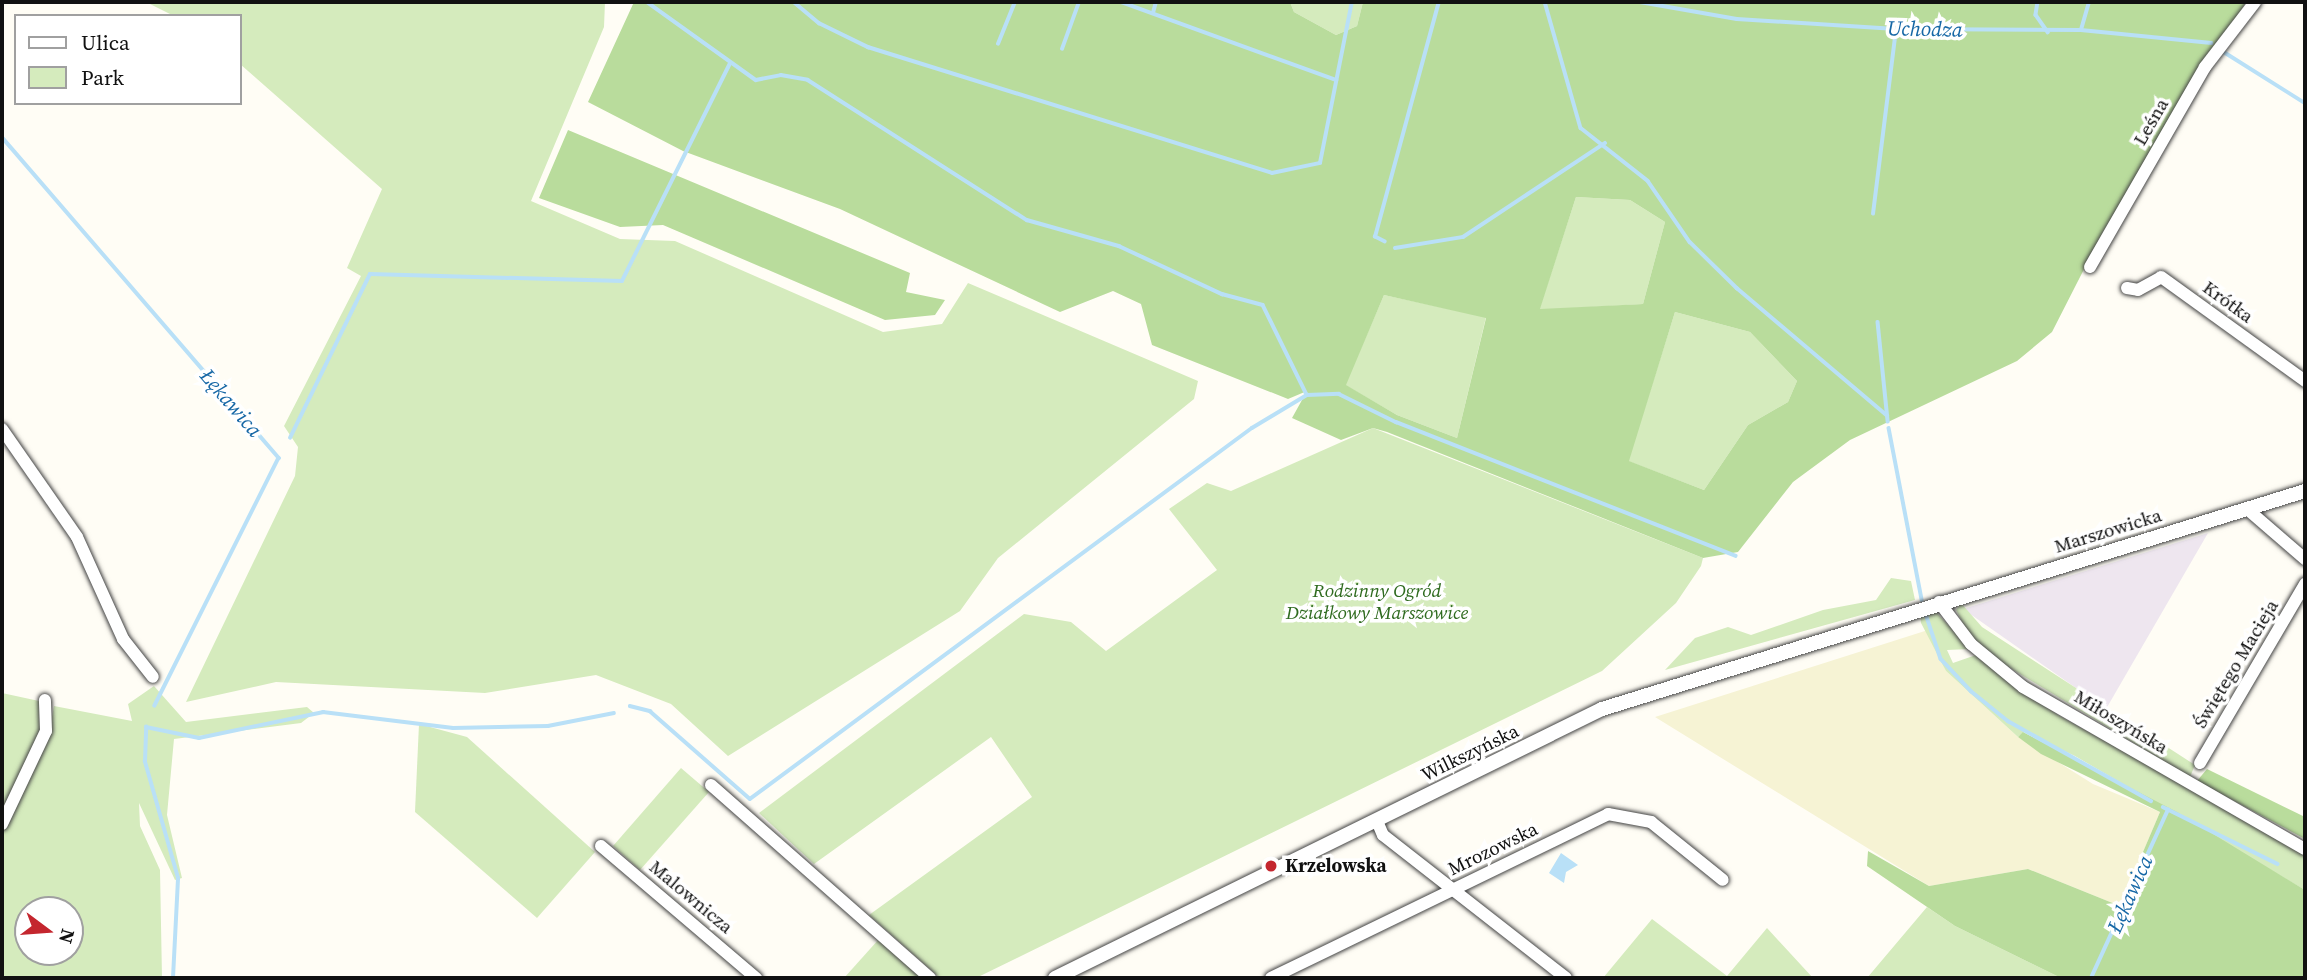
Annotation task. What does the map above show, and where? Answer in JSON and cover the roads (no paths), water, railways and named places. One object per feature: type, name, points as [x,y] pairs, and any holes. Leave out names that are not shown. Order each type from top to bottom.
[{"type":"street","name":"Leśna","points":[[2090,267],[2205,67],[2255,2]]},
{"type":"street","name":"Krótka","points":[[2127,288],[2138,290],[2161,278],[2305,381]]},
{"type":"street","points":[[2,429],[77,537],[123,639],[153,677]]},
{"type":"street","name":"Marszowicka","points":[[1921,608],[2305,491]]},
{"type":"street","points":[[2247,509],[2305,559]]},
{"type":"street","name":"Świętego Macieja","points":[[2200,763],[2305,584]]},
{"type":"street","name":"Miłoszyńska","points":[[1939,602],[1971,644],[2023,687],[2305,849]]},
{"type":"street","name":"Wilkszyńska","points":[[1055,978],[1602,709],[1921,608]]},
{"type":"street","points":[[2,824],[46,731],[45,700]]},
{"type":"street","points":[[710,785],[930,978]]},
{"type":"street","name":"Mrozowska","points":[[1271,978],[1618,813],[1651,822],[1723,880]]},
{"type":"street","points":[[1377,821],[1383,835],[1566,978]]},
{"type":"street","name":"Malownicza","points":[[601,846],[756,978]]},
{"type":"water","points":[[1561,853],[1578,865],[1566,872],[1564,883],[1549,873]]},
{"type":"waterway","points":[[647,2],[756,80],[781,75],[808,80],[1027,220],[1119,246],[1222,294],[1263,305],[1307,395],[1339,394],[1396,422],[1736,556]]},
{"type":"waterway","points":[[794,2],[819,23],[868,47],[1272,173],[1320,163],[1352,2]]},
{"type":"waterway","points":[[998,44],[1015,2]]},
{"type":"waterway","points":[[1062,49],[1079,2]]},
{"type":"waterway","points":[[1121,2],[1336,80]]},
{"type":"waterway","points":[[1153,13],[1156,2]]},
{"type":"waterway","points":[[1385,242],[1375,237],[1439,2]]},
{"type":"waterway","points":[[1545,2],[1581,128],[1648,181],[1690,242],[1737,288],[1887,415]]},
{"type":"waterway","name":"Uchodza","points":[[1640,2],[1737,19],[1896,29],[2081,30],[2211,43]]},
{"type":"waterway","points":[[2038,2],[2036,15],[2048,32]]},
{"type":"waterway","points":[[2081,30],[2089,2]]},
{"type":"waterway","points":[[1873,214],[1896,29]]},
{"type":"waterway","name":"Uchodza","points":[[2224,52],[2305,103]]},
{"type":"waterway","points":[[290,438],[370,274],[622,281],[730,63]]},
{"type":"waterway","name":"Łękawica","points":[[2,137],[279,458],[155,706]]},
{"type":"waterway","points":[[1395,248],[1463,237],[1605,143]]},
{"type":"waterway","points":[[1878,322],[1888,421]]},
{"type":"waterway","points":[[630,706],[650,711],[750,799],[1252,428],[1307,395]]},
{"type":"waterway","points":[[1889,428],[1922,600]]},
{"type":"waterway","points":[[1926,614],[1941,659],[1971,691],[2008,721],[2151,801]]},
{"type":"waterway","points":[[173,978],[178,878],[145,762],[146,727],[199,738],[323,712],[453,728],[548,726],[614,713]]},
{"type":"waterway","points":[[2163,807],[2278,864]]},
{"type":"waterway","name":"Łękawica","points":[[2091,978],[2168,810]]},
{"type":"place","name":"Krzelowska","points":[[1271,866]]},
{"type":"park label","name":"Rodzinny Ogród Działkowy Marszowice","points":[[1377,602]]}]
